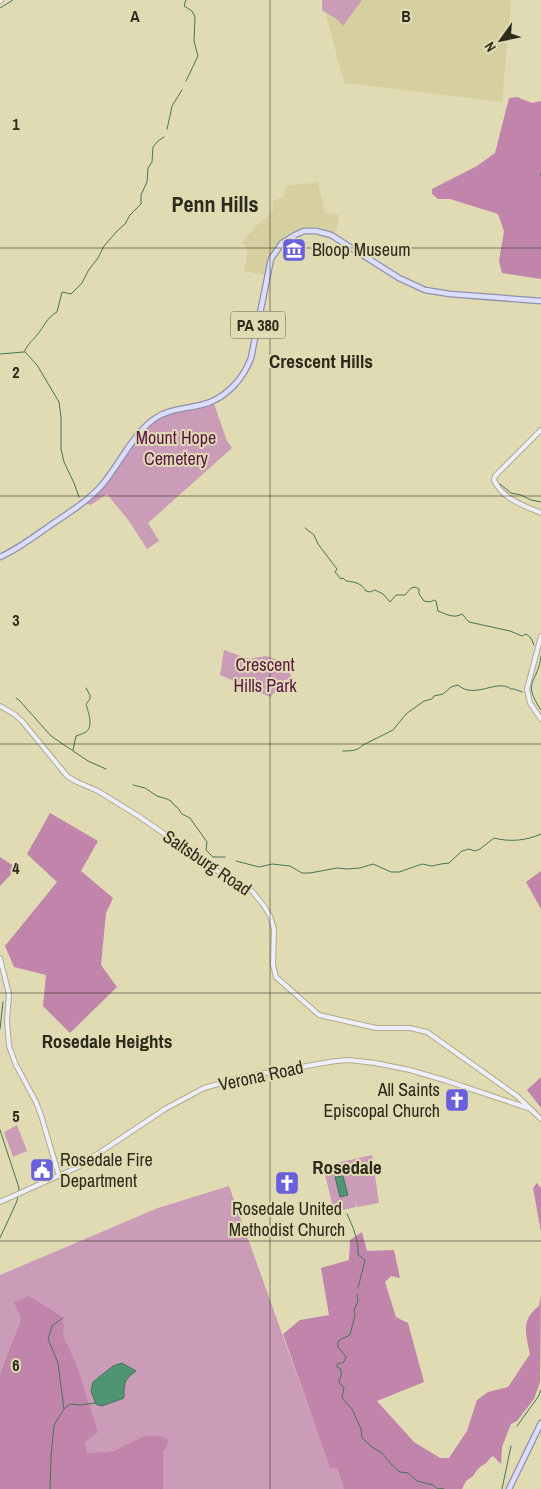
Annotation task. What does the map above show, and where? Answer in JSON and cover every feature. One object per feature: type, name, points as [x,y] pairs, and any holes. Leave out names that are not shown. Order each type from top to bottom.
[{"type":"main road","name":"PA 380","points":[[0,557],[14,550],[88,499],[102,485],[143,429],[155,418],[166,412],[213,401],[223,395],[241,378],[251,358],[272,259],[282,243],[295,235],[311,231],[331,234],[399,278],[425,290],[450,294],[541,301]]},
{"type":"main road","points":[[509,1489],[541,1424]]},
{"type":"street","points":[[541,430],[495,476],[494,480],[504,494],[516,502],[541,513]]},
{"type":"street","points":[[541,636],[527,689],[530,703],[541,719]]},
{"type":"street","name":"Saltsburg Road","points":[[0,706],[22,721],[67,776],[98,791],[124,807],[173,840],[198,860],[252,891],[270,916],[274,930],[273,964],[276,977],[319,1014],[376,1028],[410,1028],[426,1032],[517,1096],[533,1110]]},
{"type":"street","points":[[0,958],[9,994],[7,1021],[9,1046],[16,1065],[42,1115],[59,1176]]},
{"type":"street","name":"Verona Road","points":[[0,1202],[59,1176],[91,1159],[165,1110],[204,1088],[240,1078],[336,1060],[349,1060],[410,1070],[533,1110],[541,1119]]},
{"type":"shaded area","points":[[322,0],[511,0],[502,102],[344,83]]},
{"type":"shaded area","points":[[517,97],[532,103],[541,101],[541,279],[502,273],[499,261],[504,231],[498,214],[450,199],[438,199],[432,194],[432,189],[477,166],[495,153],[509,98]]},
{"type":"shaded area","points":[[318,182],[325,213],[339,215],[336,233],[316,227],[295,231],[282,239],[268,256],[265,275],[244,271],[248,249],[242,242],[273,211],[273,201],[283,197],[287,186]]},
{"type":"shaded area","points":[[50,813],[98,841],[81,871],[113,898],[106,913],[101,965],[117,987],[70,1033],[43,1006],[46,975],[14,967],[5,946],[57,882],[27,854]]},
{"type":"shaded area","points":[[0,857],[17,868],[0,886]]},
{"type":"shaded area","points":[[541,871],[541,909],[526,882]]},
{"type":"shaded area","points":[[541,1077],[541,1108],[527,1090]]},
{"type":"shaded area","points":[[343,1176],[348,1195],[340,1197],[335,1177]]},
{"type":"shaded area","points":[[537,1183],[541,1188],[541,1232],[533,1188]]},
{"type":"shaded area","points":[[362,1232],[367,1251],[394,1250],[400,1278],[391,1276],[385,1282],[396,1317],[408,1323],[424,1382],[377,1401],[414,1442],[440,1458],[449,1458],[467,1431],[477,1400],[488,1392],[508,1387],[530,1354],[526,1334],[527,1322],[533,1311],[539,1306],[541,1295],[540,1382],[534,1399],[517,1421],[511,1424],[502,1447],[501,1464],[493,1456],[479,1467],[472,1477],[466,1481],[462,1489],[344,1489],[337,1468],[330,1468],[283,1334],[300,1320],[329,1315],[321,1268],[349,1260],[350,1240]]},
{"type":"shaded area","points":[[29,1296],[61,1316],[64,1326],[63,1336],[76,1363],[98,1432],[85,1442],[87,1453],[113,1451],[146,1435],[166,1438],[168,1440],[166,1449],[163,1452],[163,1489],[0,1489],[0,1373],[21,1319],[14,1302]]},
{"type":"shaded area","points":[[122,1363],[136,1371],[126,1382],[124,1398],[102,1406],[96,1404],[91,1391],[93,1382],[113,1366]]},
{"type":"green space","points":[[322,0],[362,0],[343,26],[338,20],[322,10]]},
{"type":"green space","name":"Mount Hope Cemetery","points":[[213,401],[227,441],[232,448],[148,523],[159,541],[147,549],[129,521],[107,494],[91,505],[83,502],[102,485],[143,429],[155,418]]},
{"type":"green space","name":"Crescent Hills Park","points":[[224,650],[249,659],[266,656],[285,662],[291,676],[270,697],[220,675]]},
{"type":"green space","points":[[17,1125],[27,1151],[13,1157],[4,1132]]},
{"type":"green space","points":[[372,1155],[379,1203],[357,1207],[355,1200],[356,1207],[334,1212],[323,1166]]},
{"type":"green space","points":[[229,1186],[330,1467],[337,1468],[344,1489],[163,1489],[163,1452],[166,1449],[161,1437],[146,1435],[113,1451],[87,1453],[76,1363],[62,1336],[64,1326],[21,1319],[0,1373],[0,1275],[158,1208]]},
{"type":"waterway","points":[[0,8],[13,0]]},
{"type":"waterway","points":[[186,0],[184,6],[192,11],[195,17],[194,41],[198,56],[186,81]]},
{"type":"waterway","points":[[167,129],[172,106],[182,90]]},
{"type":"waterway","points":[[24,352],[48,319],[57,312],[62,292],[71,294],[82,283],[104,246],[141,204],[141,195],[147,182],[148,168],[152,162],[153,147],[164,137]]},
{"type":"waterway","points":[[0,354],[24,352]]},
{"type":"waterway","points":[[25,352],[37,365],[59,402],[61,449],[64,462],[79,497]]},
{"type":"waterway","points":[[500,484],[511,493],[541,502]]},
{"type":"waterway","points":[[305,528],[314,535],[318,544],[337,569],[335,572],[341,579],[358,583],[366,591],[375,590],[383,594],[390,602],[396,595],[405,595],[411,588],[415,587],[419,589],[419,594],[424,601],[436,601],[438,611],[453,616],[462,614],[469,622],[510,631],[522,636],[526,634],[531,638],[534,645]]},
{"type":"waterway","points":[[541,656],[531,687],[535,700],[541,710]]},
{"type":"waterway","points":[[343,751],[356,750],[393,730],[406,714],[424,701],[443,694],[451,687],[458,685],[465,689],[479,690],[505,686],[522,692]]},
{"type":"waterway","points":[[73,750],[76,736],[87,731],[90,724],[86,704],[90,699],[90,695],[86,688]]},
{"type":"waterway","points":[[16,698],[51,736],[88,761],[106,769]]},
{"type":"waterway","points":[[133,785],[145,788],[157,796],[171,801],[182,814],[190,818],[207,842],[206,850],[213,857],[225,857]]},
{"type":"waterway","points":[[236,861],[259,867],[272,864],[290,866],[302,873],[337,868],[360,868],[373,864],[391,872],[399,872],[422,864],[432,866],[449,863],[462,851],[480,849],[494,838],[518,840],[541,834]]},
{"type":"waterway","points":[[0,1029],[3,1002]]},
{"type":"waterway","points":[[0,1130],[19,1188],[17,1201],[0,1238]]},
{"type":"waterway","points":[[347,1214],[357,1239],[358,1255],[365,1260],[358,1288]]},
{"type":"waterway","points":[[357,1294],[358,1301],[354,1310],[355,1315],[350,1335],[338,1342],[338,1347],[346,1357],[344,1362],[337,1364],[337,1367],[341,1369],[340,1384],[344,1387],[342,1398],[352,1409],[361,1429],[362,1438],[382,1453],[391,1464],[400,1472],[408,1473],[417,1481],[433,1485],[438,1489],[444,1489]]},
{"type":"waterway","points":[[50,1489],[54,1425],[64,1409],[58,1363],[48,1339],[52,1326],[63,1318]]},
{"type":"waterway","points":[[517,1426],[541,1390]]},
{"type":"waterway","points":[[64,1409],[70,1404],[95,1403]]},
{"type":"waterway","points":[[502,1489],[511,1446]]},
{"type":"place","name":"Bloop Museum","points":[[294,250]]},
{"type":"place","name":"All Saints Episcopal Church","points":[[457,1100]]},
{"type":"place","name":"Rosedale Fire Department","points":[[42,1170]]},
{"type":"place","name":"Rosedale United Methodist Church","points":[[287,1183]]},
{"type":"district","name":"Penn Hills","points":[[215,204]]},
{"type":"district","name":"Crescent Hills","points":[[321,361]]},
{"type":"district","name":"Rosedale Heights","points":[[107,1041]]},
{"type":"district","name":"Rosedale","points":[[347,1167]]}]
